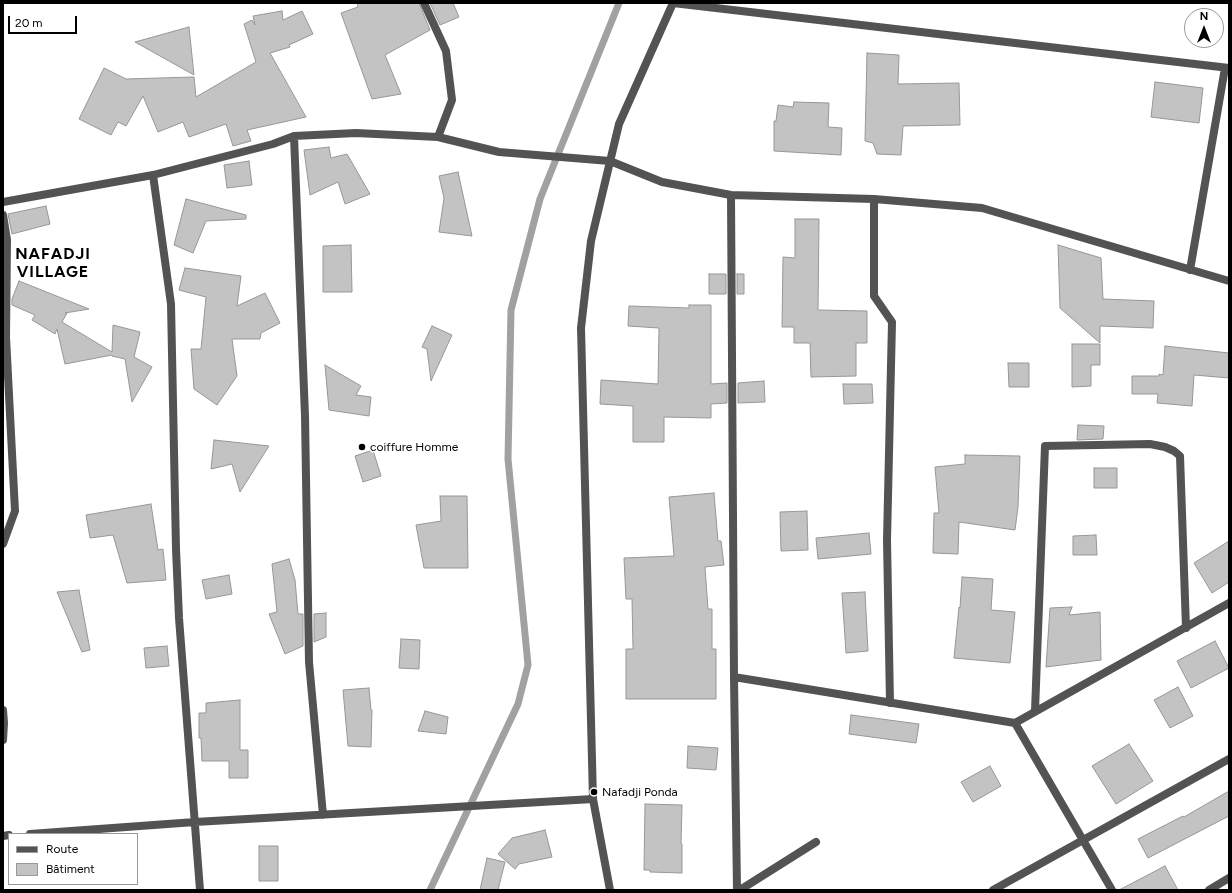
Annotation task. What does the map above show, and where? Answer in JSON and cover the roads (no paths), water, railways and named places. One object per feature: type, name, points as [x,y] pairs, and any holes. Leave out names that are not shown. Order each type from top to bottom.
[{"type":"street","points":[[424,3],[446,51],[452,100],[438,137]]},
{"type":"street","points":[[610,890],[593,799],[581,328],[591,241],[619,124],[673,3],[1227,68],[1190,270]]},
{"type":"street","points":[[3,202],[153,175],[273,144],[294,136],[356,133],[438,137],[499,152],[610,162],[662,182],[731,195],[874,199],[982,208],[1229,281]]},
{"type":"street","points":[[294,136],[305,416],[309,662],[323,815]]},
{"type":"street","points":[[153,175],[171,304],[178,610],[200,890]]},
{"type":"street","points":[[731,195],[734,677],[738,890]]},
{"type":"street","points":[[874,199],[874,296],[892,322],[887,540],[890,703]]},
{"type":"street","points":[[3,215],[7,240],[6,337],[15,512],[3,544]]},
{"type":"street","points":[[1035,711],[1045,446],[1150,444],[1165,447],[1174,451],[1180,456],[1186,628]]},
{"type":"street","points":[[734,677],[1015,723],[1229,603]]},
{"type":"street","points":[[3,710],[3,740]]},
{"type":"street","points":[[1015,723],[1112,890]]},
{"type":"street","points":[[993,890],[1229,759]]},
{"type":"street","points":[[44,833],[195,822],[593,799]]},
{"type":"street","points":[[738,890],[816,842]]},
{"type":"street","points":[[1209,890],[1229,878]]},
{"type":"waterway","points":[[430,890],[518,704],[528,665],[508,459],[511,310],[540,199],[619,3]]},
{"type":"place","name":"coiffure Homme","points":[[362,447]]},
{"type":"place","name":"Nafadji Ponda","points":[[594,792]]},
{"type":"district","name":"NAFADJI VILLAGE","points":[[53,263]]}]
